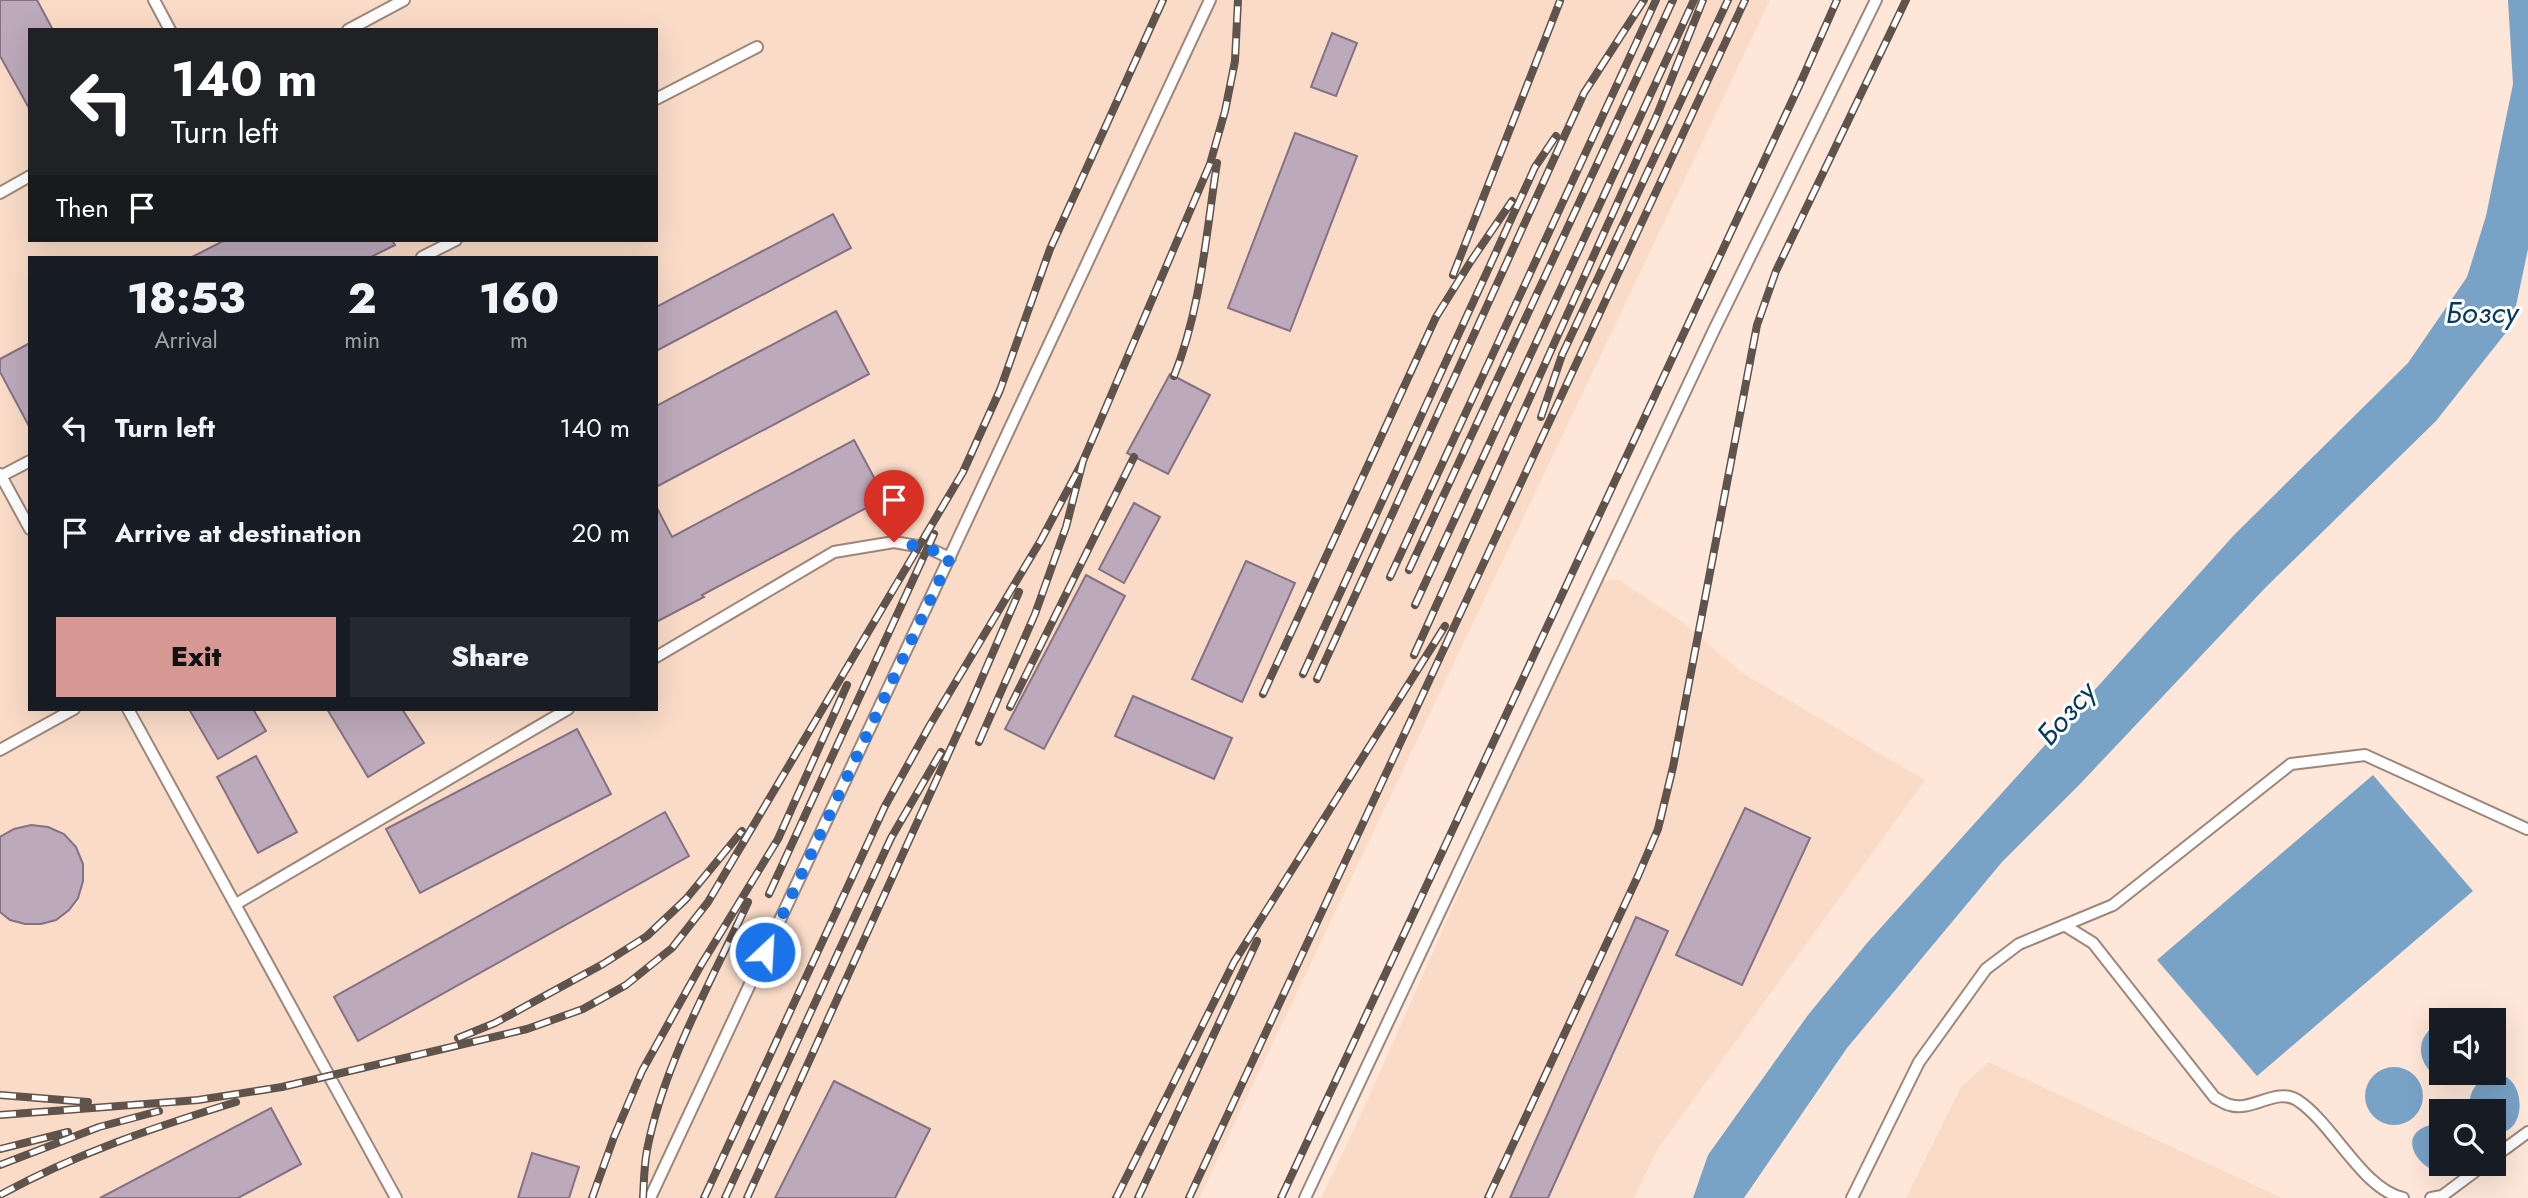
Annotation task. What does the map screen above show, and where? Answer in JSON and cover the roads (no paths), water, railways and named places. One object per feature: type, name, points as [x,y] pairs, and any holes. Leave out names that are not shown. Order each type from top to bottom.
[{"type":"lane","points":[[155,0],[169,28]]},
{"type":"lane","points":[[352,28],[404,0]]},
{"type":"lane","points":[[650,1198],[1210,0]]},
{"type":"lane","points":[[1305,1198],[1708,343],[1876,0]]},
{"type":"lane","points":[[658,98],[757,47]]},
{"type":"lane","points":[[0,193],[28,177]]},
{"type":"lane","points":[[424,256],[452,242]]},
{"type":"lane","points":[[28,462],[0,475],[28,525]]},
{"type":"lane","points":[[658,656],[834,552],[894,542],[928,548],[950,558]]},
{"type":"lane","points":[[0,750],[70,711]]},
{"type":"lane","points":[[129,711],[396,1198]]},
{"type":"lane","points":[[236,904],[565,711]]},
{"type":"lane","points":[[1852,1198],[1919,1062],[1986,970],[2019,944],[2113,905],[2291,764],[2365,755],[2526,829]]},
{"type":"lane","points":[[2064,925],[2093,943],[2215,1098],[2231,1106],[2252,1104],[2280,1096],[2295,1099],[2311,1112],[2372,1180],[2397,1197],[2403,1198]]},
{"type":"lane","points":[[2506,1148],[2528,1132]]},
{"type":"lane","points":[[2431,1198],[2442,1196],[2469,1176]]},
{"type":"water","name":"Бозсу","points":[[2508,0],[2528,0],[2528,249],[2512,325],[2436,421],[2266,587],[2080,784],[2002,862],[1847,1048],[1744,1198],[1693,1198],[1708,1155],[1808,1015],[1867,943],[2234,535],[2408,363],[2467,277],[2486,216],[2513,84]]},
{"type":"water","points":[[2373,775],[2473,891],[2257,1076],[2157,960]]},
{"type":"water","points":[[2428,1031],[2429,1068],[2421,1054],[2422,1042]]},
{"type":"water","points":[[2388,1067],[2400,1067],[2415,1075],[2423,1090],[2423,1102],[2415,1117],[2400,1125],[2388,1125],[2373,1117],[2365,1102],[2365,1090],[2373,1075]]},
{"type":"water","points":[[2506,1077],[2514,1084],[2520,1105],[2513,1125],[2506,1130],[2506,1099],[2471,1099],[2475,1086],[2506,1085]]},
{"type":"water","points":[[2429,1126],[2429,1168],[2419,1159],[2413,1148],[2413,1137],[2422,1128]]},
{"type":"railway","points":[[0,1115],[198,1100],[282,1087],[527,1029],[583,1009],[626,985],[672,948],[708,902],[963,472],[1000,390],[1050,249],[1163,0]]},
{"type":"railway","points":[[979,742],[1035,614],[1066,527],[1083,461],[1210,164],[1235,61],[1238,0]]},
{"type":"railway","points":[[1317,679],[1584,93],[1644,0]]},
{"type":"railway","points":[[1390,577],[1656,0]]},
{"type":"railway","points":[[1409,570],[1673,0]]},
{"type":"railway","points":[[1415,605],[1694,0]]},
{"type":"railway","points":[[1414,655],[1657,115],[1703,0]]},
{"type":"railway","points":[[1541,417],[1562,355],[1728,0]]},
{"type":"railway","points":[[1189,1198],[1745,0]]},
{"type":"railway","points":[[1281,1198],[1837,0]]},
{"type":"railway","points":[[1488,1198],[1658,829],[1673,767],[1757,325],[1776,271],[1906,0]]},
{"type":"railway","points":[[1453,275],[1560,1]]},
{"type":"railway","points":[[1303,674],[1535,167],[1556,136]]},
{"type":"railway","points":[[1174,376],[1197,298],[1217,163]]},
{"type":"railway","points":[[1263,694],[1436,317],[1512,201]]},
{"type":"railway","points":[[1010,707],[1134,457]]},
{"type":"railway","points":[[704,1198],[885,806],[930,725],[1041,540],[1083,461]]},
{"type":"railway","points":[[769,894],[934,534]]},
{"type":"railway","points":[[747,1198],[1019,592]]},
{"type":"railway","points":[[1116,1198],[1234,962],[1445,626]]},
{"type":"railway","points":[[592,1198],[642,1071],[701,965],[778,839],[847,685]]},
{"type":"railway","points":[[725,1198],[891,838],[941,752]]},
{"type":"railway","points":[[458,1038],[495,1023],[603,964],[647,936],[686,899],[742,831]]},
{"type":"railway","points":[[643,1198],[647,1150],[665,1086],[690,1023],[748,902]]},
{"type":"railway","points":[[1138,1198],[1257,941]]},
{"type":"railway","points":[[0,1095],[88,1102]]},
{"type":"railway","points":[[0,1195],[116,1142],[236,1102]]},
{"type":"railway","points":[[0,1165],[99,1127],[159,1111]]},
{"type":"railway","points":[[0,1149],[68,1132]]}]
